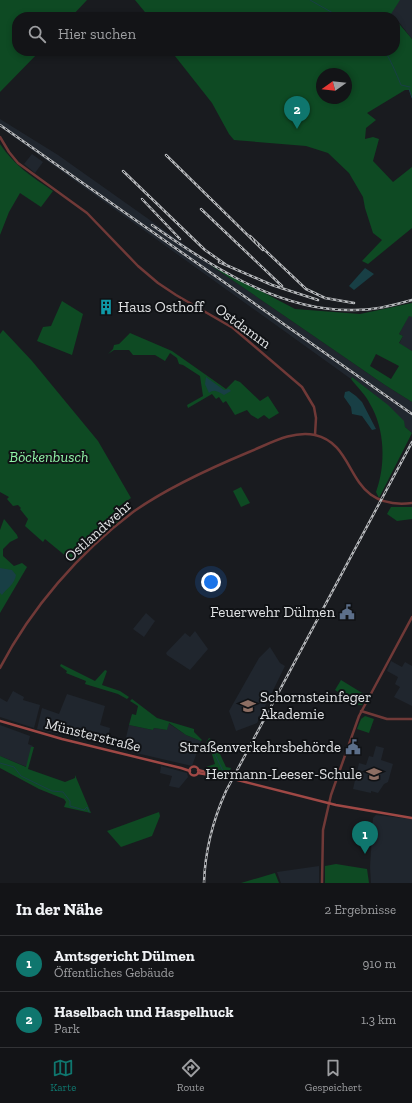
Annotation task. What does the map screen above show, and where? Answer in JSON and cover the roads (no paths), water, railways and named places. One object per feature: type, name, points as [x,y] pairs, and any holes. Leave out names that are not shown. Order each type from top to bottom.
[{"type":"main road","name":"Münsterstraße","points":[[0,721],[62,739],[190,770]]},
{"type":"main road","points":[[198,772],[193,776],[190,770],[195,767],[198,772],[328,803],[412,818]]},
{"type":"street","name":"Ostdamm","points":[[0,137],[8,152],[18,163],[87,213],[138,266],[166,288],[233,328],[302,387],[314,408],[316,418],[315,435]]},
{"type":"street","name":"Ostlandwehr","points":[[0,668],[14,643],[45,599],[87,553],[134,512],[184,483],[243,455],[295,435],[315,435]]},
{"type":"street","points":[[315,435],[326,440],[336,448],[360,486],[372,496],[389,503],[412,503]]},
{"type":"street","points":[[322,883],[323,830],[328,803],[361,711],[412,617]]},
{"type":"street","points":[[361,711],[387,719],[412,719]]},
{"type":"water","points":[[365,268],[374,274],[354,290],[349,286]]},
{"type":"water","points":[[206,377],[224,390],[229,389],[231,391],[224,395],[215,391],[209,393],[205,384]]},
{"type":"water","points":[[349,391],[362,402],[376,429],[372,430],[362,416],[352,414],[351,407],[344,397],[345,392]]},
{"type":"water","points":[[0,568],[12,570],[16,575],[12,584],[2,595],[0,593]]},
{"type":"waterway","points":[[310,0],[331,12]]},
{"type":"waterway","points":[[388,56],[401,85],[410,87]]},
{"type":"waterway","points":[[409,89],[412,98]]},
{"type":"waterway","points":[[209,742],[223,771]]},
{"type":"waterway","points":[[0,763],[14,767],[21,776],[52,791],[63,792],[70,801],[70,806],[84,810],[87,807],[89,812]]},
{"type":"railway","points":[[0,125],[412,414]]},
{"type":"railway","points":[[166,155],[263,250],[250,236],[306,289],[325,298],[354,303]]},
{"type":"railway","points":[[123,171],[205,250],[225,264]]},
{"type":"railway","points":[[142,199],[180,239]]},
{"type":"railway","points":[[201,209],[282,286]]},
{"type":"railway","points":[[152,225],[220,269],[270,294],[296,302],[322,308],[365,310],[381,308],[412,300]]},
{"type":"railway","points":[[219,262],[272,285],[318,300]]},
{"type":"railway","points":[[204,883],[210,836],[226,791],[412,442]]},
{"type":"place","name":"Haselbach und Haspelhuck","points":[[297,129]]},
{"type":"place","name":"Haus Osthoff","points":[[106,307]]},
{"type":"place","name":"Feuerwehr Dülmen","points":[[347,612]]},
{"type":"place","name":"Schornsteinfeger Akademie","points":[[248,706]]},
{"type":"place","name":"Straßenverkehrsbehörde","points":[[353,747]]},
{"type":"place","name":"Hermann-Leeser-Schule","points":[[374,774]]},
{"type":"place","name":"Amtsgericht Dülmen","points":[[365,854]]},
{"type":"park label","name":"Böckenbusch","points":[[49,457]]}]
